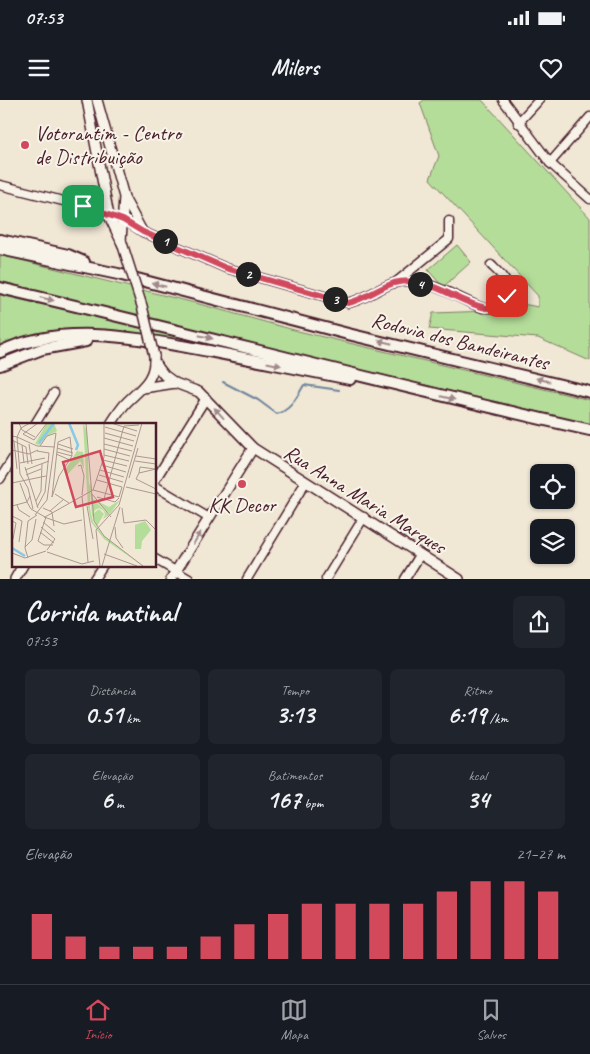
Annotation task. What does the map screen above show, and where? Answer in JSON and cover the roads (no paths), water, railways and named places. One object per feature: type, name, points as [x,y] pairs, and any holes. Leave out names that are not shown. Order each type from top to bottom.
[{"type":"highway","points":[[0,240],[68,255],[118,274]]},
{"type":"highway","name":"Rodovia dos Bandeirantes","points":[[0,249],[118,274],[341,332],[590,392]]},
{"type":"highway","points":[[0,288],[319,364],[425,392],[590,430]]},
{"type":"highway","points":[[0,352],[41,340],[82,335],[104,335],[157,342],[425,392]]},
{"type":"highway","points":[[0,365],[24,354],[62,344],[105,340],[157,342]]},
{"type":"main road","points":[[87,100],[109,216],[121,242],[142,306],[154,359],[151,376],[143,388],[124,405],[111,423]]},
{"type":"main road","points":[[97,100],[123,192],[121,242]]},
{"type":"main road","points":[[105,189],[123,192]]},
{"type":"main road","points":[[109,216],[123,220]]},
{"type":"main road","points":[[154,359],[175,384]]},
{"type":"main road","points":[[143,388],[175,384]]},
{"type":"main road","name":"Rua Anna Maria Marques","points":[[175,384],[194,389],[206,398],[252,448],[305,483],[364,517],[459,579]]},
{"type":"main road","points":[[173,575],[252,448]]},
{"type":"main road","points":[[15,579],[22,567]]},
{"type":"street","points":[[503,100],[518,123],[550,163],[588,195]]},
{"type":"street","points":[[518,123],[539,100]]},
{"type":"street","points":[[550,163],[590,117]]},
{"type":"street","points":[[0,185],[83,206],[109,216]]},
{"type":"street","points":[[83,206],[98,202],[105,189]]},
{"type":"street","points":[[123,192],[143,232]]},
{"type":"street","points":[[123,220],[143,232],[233,270],[348,303],[355,302],[394,283],[449,239],[449,221]]},
{"type":"street","points":[[394,283],[415,282],[478,306],[490,308],[502,302],[507,296],[508,291],[503,277],[491,265]]},
{"type":"street","points":[[36,423],[54,393]]},
{"type":"street","points":[[156,478],[206,398]]},
{"type":"street","points":[[0,479],[11,469]]},
{"type":"street","points":[[247,579],[305,483]]},
{"type":"street","points":[[156,487],[209,518]]},
{"type":"street","points":[[326,579],[364,517]]},
{"type":"street","points":[[405,579],[420,555]]},
{"type":"street","points":[[156,560],[173,575],[188,579]]},
{"type":"street","points":[[94,579],[102,567]]},
{"type":"waterway","points":[[223,382],[258,400],[277,414],[290,406],[304,385],[339,390]]},
{"type":"place","name":"Votorantim - Centro de Distribuição","points":[[25,145]]},
{"type":"place","name":"KK Decor","points":[[242,484]]}]
